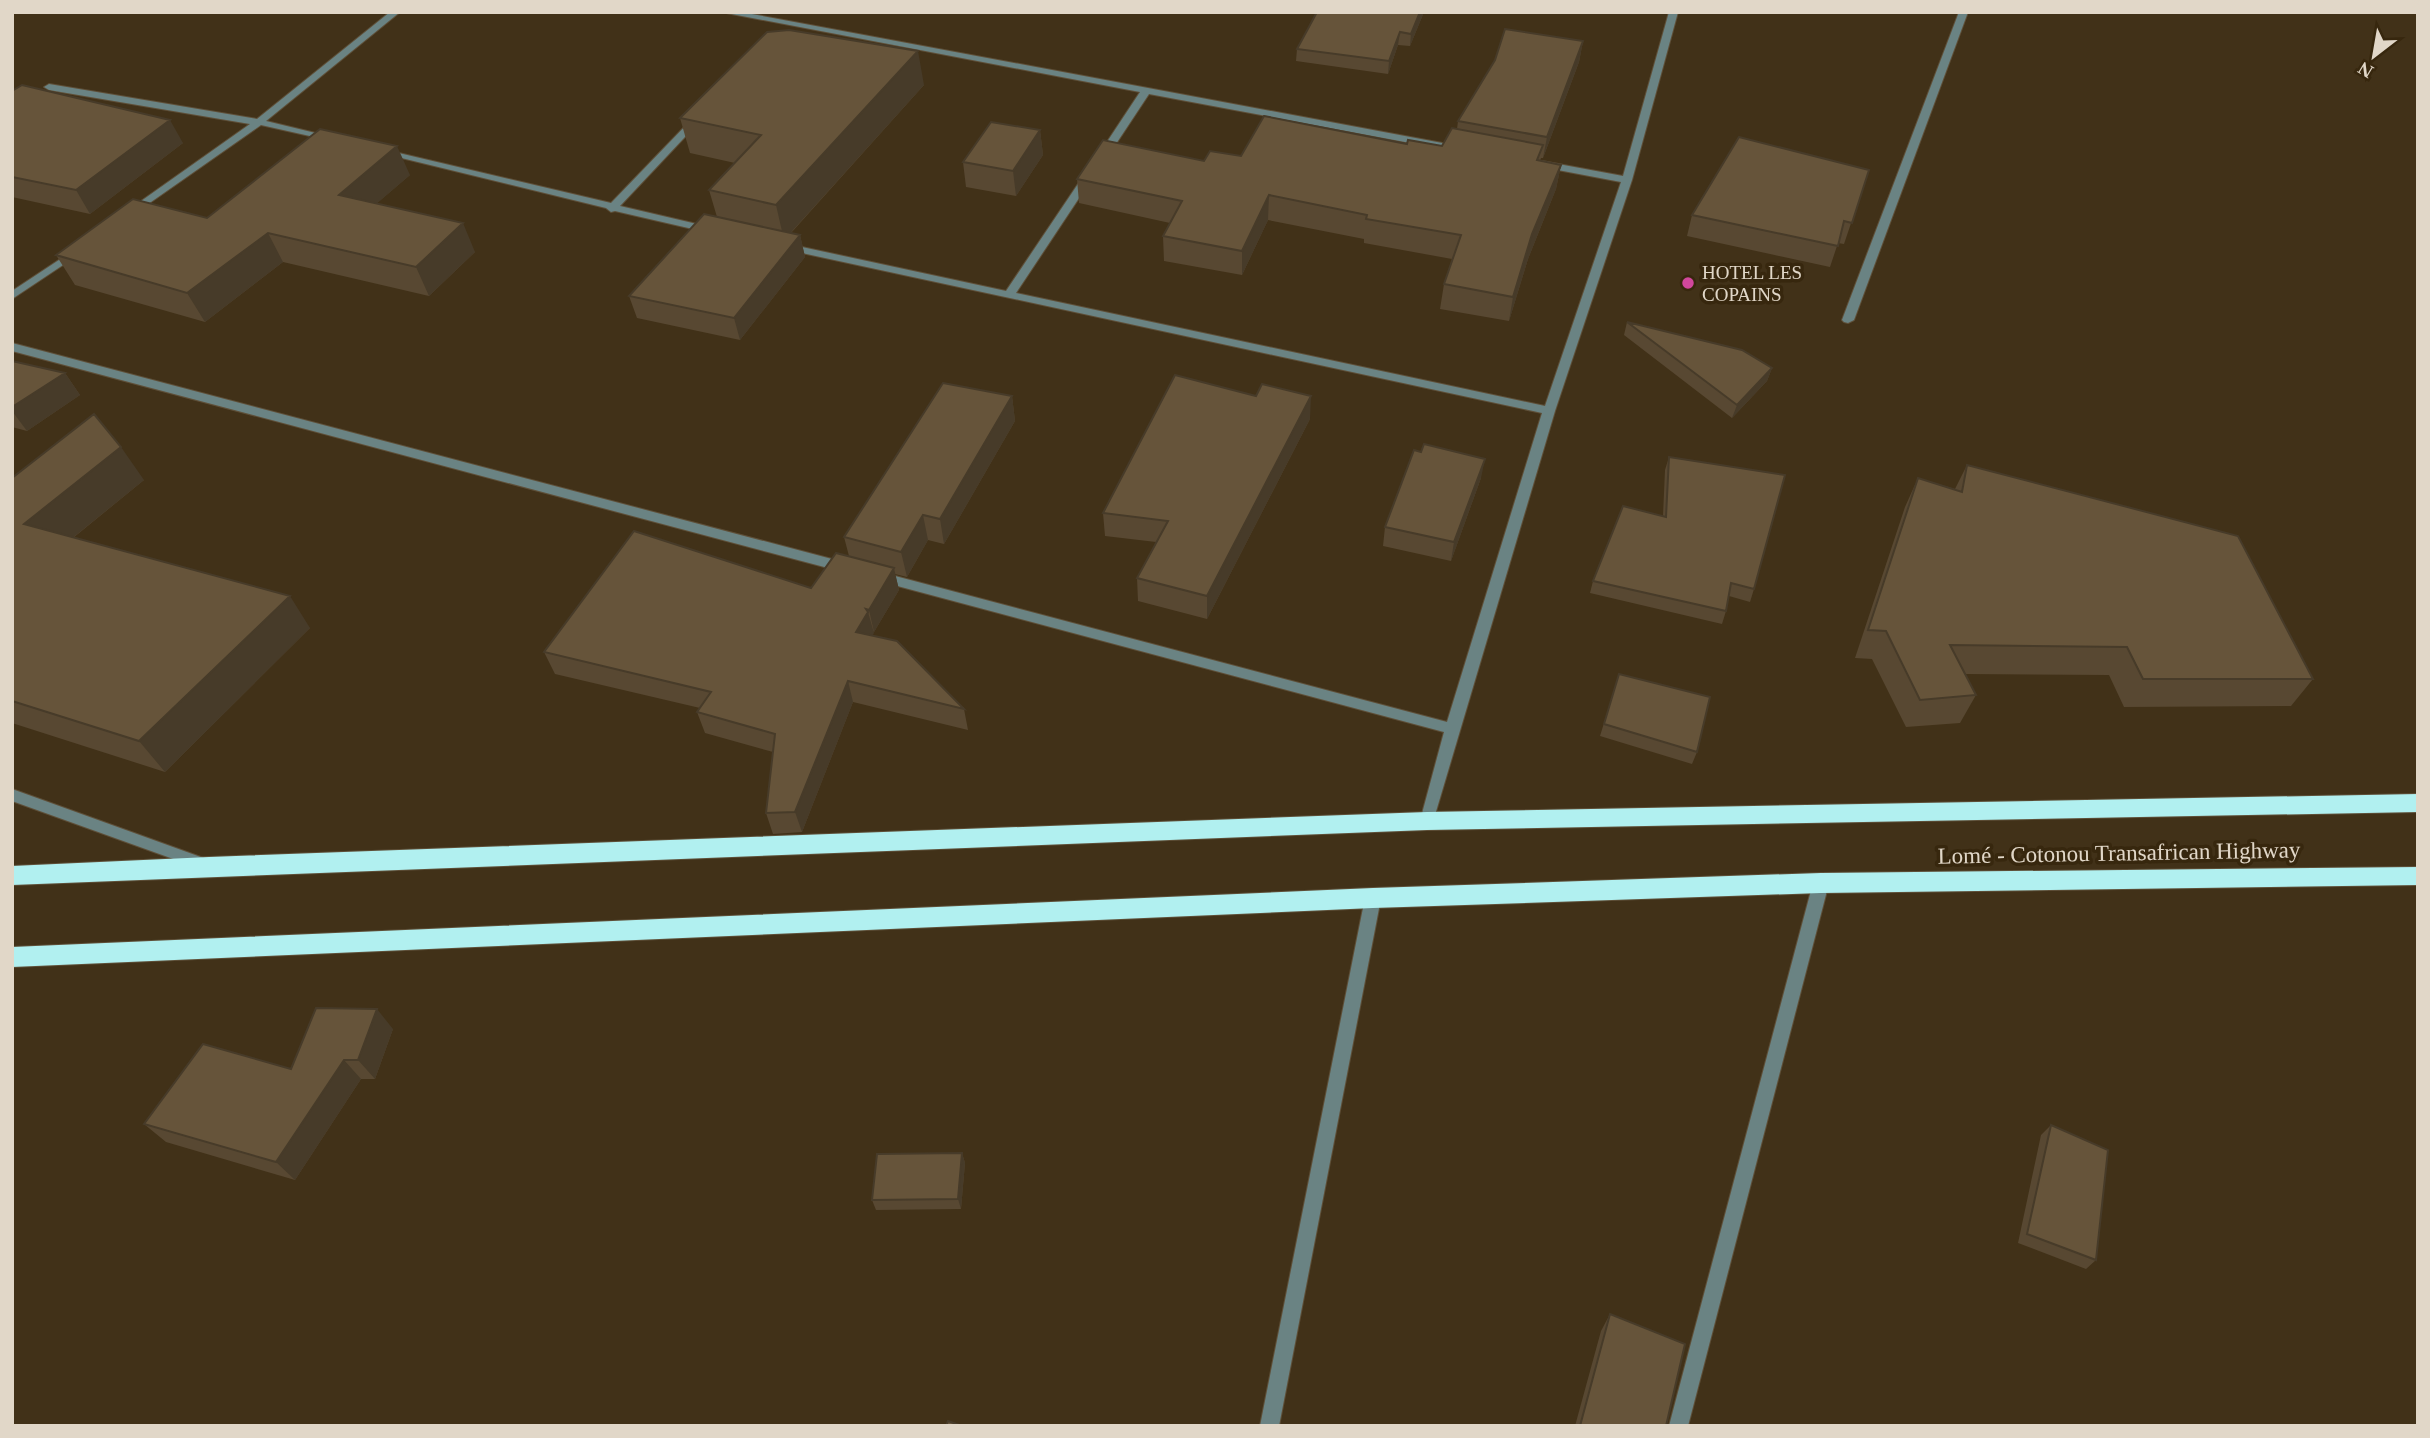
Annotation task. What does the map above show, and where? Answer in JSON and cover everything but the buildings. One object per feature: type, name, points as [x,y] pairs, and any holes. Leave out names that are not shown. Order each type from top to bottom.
[{"type":"highway","points":[[12,876],[209,866],[1427,821],[2418,803]]},
{"type":"highway","name":"Lomé - Cotonou Transafrican Highway","points":[[12,957],[1373,898],[1821,883],[2418,876]]},
{"type":"street","points":[[116,224],[259,122],[396,12]]},
{"type":"street","points":[[725,12],[1462,149]]},
{"type":"street","points":[[779,34],[800,12]]},
{"type":"street","points":[[1427,821],[1452,729],[1549,411],[1627,180],[1674,12]]},
{"type":"street","points":[[1848,320],[1964,12]]},
{"type":"street","points":[[49,87],[259,122],[340,142]]},
{"type":"street","points":[[1009,295],[1146,91]]},
{"type":"street","points":[[611,209],[705,112]]},
{"type":"street","points":[[367,148],[611,209],[718,232]]},
{"type":"street","points":[[1531,162],[1627,180]]},
{"type":"street","points":[[771,243],[1549,411]]},
{"type":"street","points":[[12,296],[84,246]]},
{"type":"street","points":[[12,347],[1452,729]]},
{"type":"street","points":[[12,795],[209,866]]},
{"type":"street","points":[[1678,1426],[1821,883]]},
{"type":"street","points":[[1269,1426],[1373,898]]},
{"type":"place","name":"HOTEL LES COPAINS","points":[[1688,283]]}]
